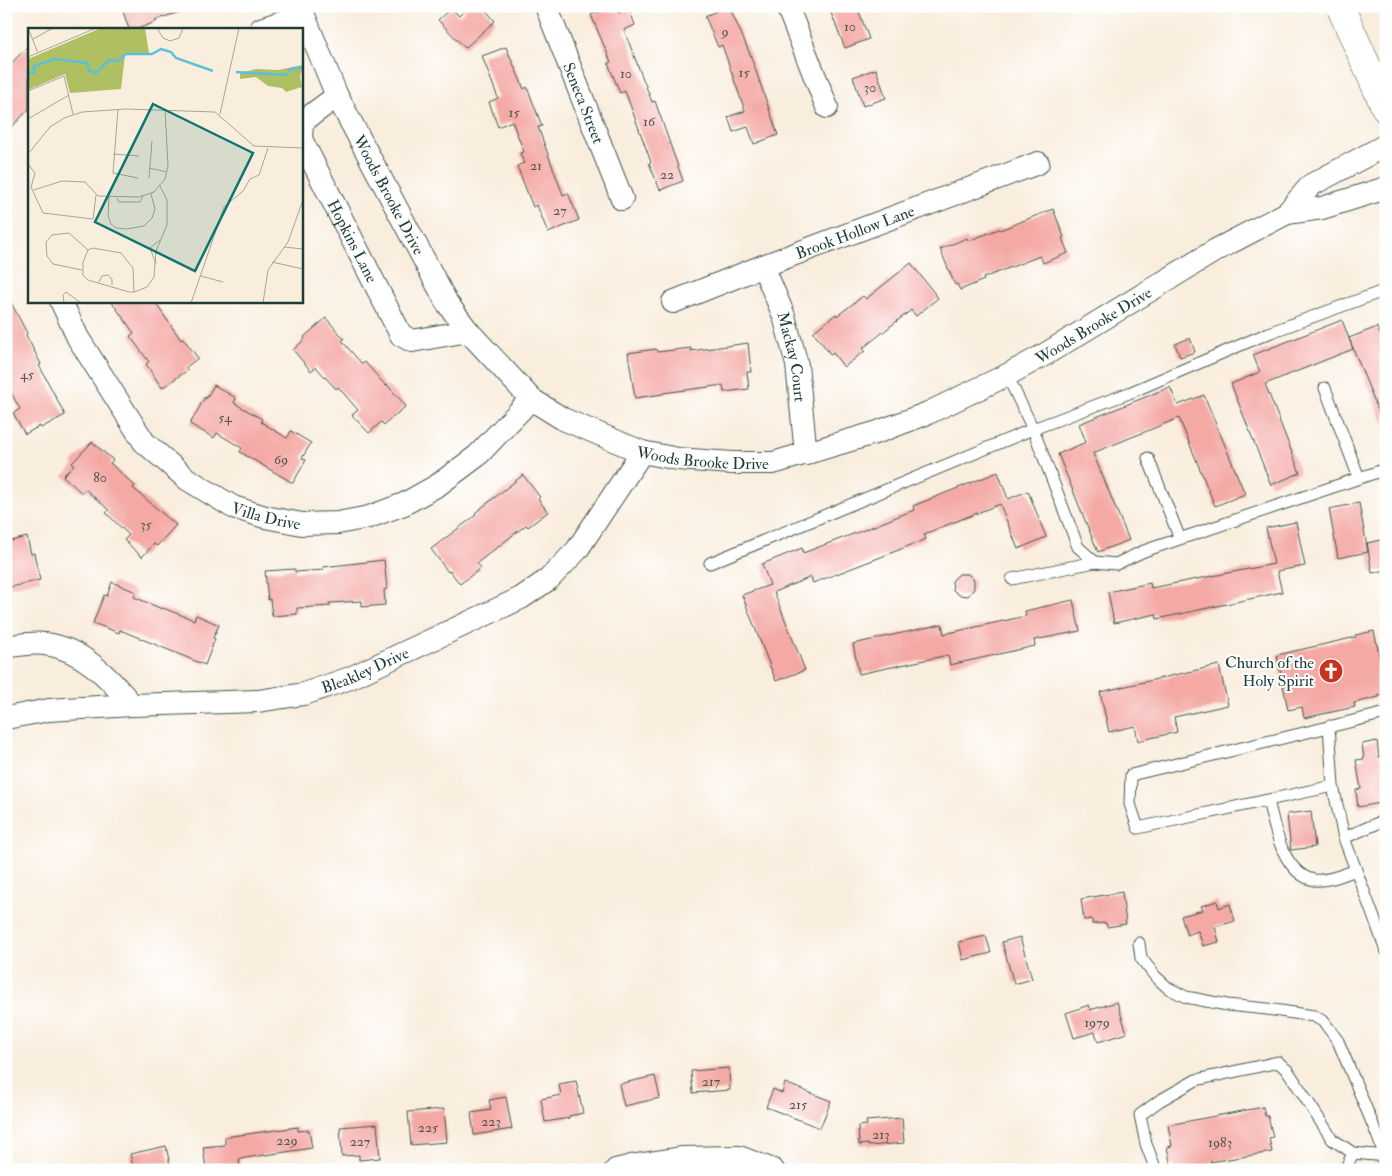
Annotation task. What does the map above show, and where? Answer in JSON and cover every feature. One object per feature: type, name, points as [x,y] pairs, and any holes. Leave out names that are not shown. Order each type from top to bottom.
[{"type":"main road","points":[[1340,6],[1386,109]]},
{"type":"street","name":"Seneca Street","points":[[546,6],[622,200]]},
{"type":"street","points":[[787,6],[827,107]]},
{"type":"street","points":[[262,28],[301,10]]},
{"type":"street","name":"Woods Brooke Drive","points":[[301,10],[337,96],[447,303],[468,331],[531,399],[562,418],[642,452],[678,459],[732,463],[773,463],[878,432],[928,413],[1044,355],[1216,250],[1287,214],[1322,208],[1386,188]]},
{"type":"street","name":"Hopkins Lane","points":[[337,96],[302,122],[302,139],[401,334],[412,341],[468,331]]},
{"type":"street","name":"Woods Brooke Drive","points":[[1287,214],[1311,185],[1386,145]]},
{"type":"street","name":"Brook Hollow Lane","points":[[673,302],[763,266],[1038,163]]},
{"type":"street","name":"Mackay Court","points":[[763,266],[784,316],[796,366],[806,454]]},
{"type":"street","name":"Villa Drive","points":[[61,302],[78,338],[144,442],[187,479],[233,507],[265,517],[302,524],[338,524],[404,504],[438,485],[477,456],[531,399]]},
{"type":"street","name":"Bleakley Drive","points":[[6,718],[49,710],[258,701],[304,694],[350,678],[521,598],[549,579],[577,550],[642,452]]},
{"type":"street","points":[[6,648],[44,643],[66,649],[89,662],[116,686],[132,705]]},
{"type":"street","points":[[616,1170],[681,1158],[739,1157],[773,1170]]},
{"type":"lane","points":[[710,563],[1034,429],[1129,393],[1271,332],[1386,290]]},
{"type":"lane","points":[[1007,375],[1034,429],[1078,547],[1095,562]]},
{"type":"lane","points":[[1325,388],[1359,478]]},
{"type":"lane","points":[[1148,458],[1180,539]]},
{"type":"lane","points":[[1012,578],[1095,562],[1116,564],[1144,551],[1386,470]]},
{"type":"lane","points":[[1333,786],[1138,828],[1130,804],[1131,775],[1386,712]]},
{"type":"lane","points":[[1329,726],[1333,786],[1344,838],[1386,950]]},
{"type":"lane","points":[[1268,800],[1275,831],[1286,857],[1298,874],[1315,880],[1334,878],[1356,870]]},
{"type":"lane","points":[[1344,838],[1378,823],[1386,822]]},
{"type":"lane","points":[[1139,943],[1141,958],[1155,976],[1168,988],[1186,997],[1227,1005],[1314,1016],[1324,1022],[1338,1041],[1386,1156],[1353,1153],[1332,1139],[1288,1071],[1278,1062],[1196,1080],[1159,1101],[1140,1115],[1146,1144],[1156,1170]]},
{"type":"lane","points":[[1345,1170],[1353,1153]]},
{"type":"building","points":[[121,6],[189,6],[189,9],[155,20],[156,22],[140,28],[129,28]]},
{"type":"building","points":[[469,6],[482,6],[495,21],[465,48],[438,20],[451,8],[459,16]]},
{"type":"building","points":[[615,6],[618,13],[629,8],[635,25],[624,30],[652,102],[655,101],[683,181],[660,190],[625,91],[620,93],[608,63],[611,62],[591,15]]},
{"type":"building","points":[[729,6],[750,54],[778,135],[754,144],[748,127],[733,132],[728,117],[745,111],[722,45],[718,47],[705,16]]},
{"type":"building","points":[[851,6],[857,6],[869,39],[845,48],[831,13]]},
{"type":"building","points":[[28,46],[28,110],[6,133],[6,69]]},
{"type":"building","points":[[506,47],[524,89],[527,87],[542,126],[538,127],[563,195],[568,193],[579,220],[548,233],[537,205],[533,207],[517,166],[524,163],[520,153],[524,152],[512,121],[498,127],[489,102],[498,98],[482,56]]},
{"type":"building","points":[[876,69],[886,98],[863,106],[853,77]]},
{"type":"building","points":[[1053,209],[1068,253],[1043,263],[1040,256],[983,278],[984,280],[960,290],[957,284],[955,285],[940,249],[967,238],[968,241],[1000,230]]},
{"type":"building","points":[[911,263],[938,298],[916,316],[911,310],[863,348],[865,351],[844,367],[833,353],[831,355],[813,332],[863,296],[866,299]]},
{"type":"building","points":[[6,293],[27,333],[26,335],[41,364],[39,365],[65,415],[25,434],[13,413],[20,409],[6,384]]},
{"type":"building","points":[[112,302],[155,302],[181,340],[183,338],[198,358],[185,368],[188,370],[162,388],[146,364],[149,362],[130,336],[134,333]]},
{"type":"building","points":[[326,318],[344,339],[342,341],[362,364],[365,362],[406,406],[384,425],[381,422],[369,433],[352,415],[358,410],[338,387],[336,389],[316,367],[311,371],[293,350],[305,339],[304,337]]},
{"type":"building","points":[[1342,320],[1353,349],[1265,384],[1300,473],[1271,485],[1231,384],[1260,372],[1253,355]]},
{"type":"building","points":[[1377,327],[1386,349],[1385,428],[1349,338]]},
{"type":"building","points":[[1190,338],[1195,352],[1180,357],[1175,344]]},
{"type":"building","points":[[748,343],[751,372],[747,372],[749,389],[724,392],[723,385],[635,398],[628,353],[656,349],[657,352],[691,348],[691,351]]},
{"type":"building","points":[[214,385],[236,398],[234,403],[262,419],[261,422],[287,438],[291,431],[311,443],[302,458],[306,460],[293,483],[240,452],[242,448],[217,433],[214,438],[190,424]]},
{"type":"building","points":[[1170,387],[1178,405],[1204,395],[1245,494],[1215,506],[1179,418],[1093,453],[1129,540],[1098,552],[1058,454],[1086,442],[1079,424]]},
{"type":"building","points":[[92,442],[113,460],[110,463],[135,486],[133,488],[176,525],[157,546],[154,544],[142,557],[124,540],[129,535],[106,513],[109,510],[85,489],[82,493],[63,476],[74,465],[72,463]]},
{"type":"building","points":[[998,472],[1008,499],[1028,491],[1046,537],[1018,549],[1000,504],[924,534],[926,539],[881,557],[813,583],[811,577],[774,592],[805,670],[776,681],[742,595],[770,585],[762,564],[802,548],[803,553],[869,528],[914,510],[913,506]]},
{"type":"building","points":[[523,475],[540,497],[538,499],[548,512],[528,527],[526,525],[477,563],[481,568],[460,584],[450,571],[448,572],[431,549],[476,515],[475,513]]},
{"type":"building","points":[[1359,503],[1368,552],[1338,558],[1329,509]]},
{"type":"building","points":[[1296,522],[1305,566],[1277,571],[1282,592],[1157,619],[1156,614],[1114,623],[1108,592],[1150,583],[1151,588],[1274,564],[1266,528]]},
{"type":"building","points":[[27,537],[31,554],[34,553],[40,580],[6,587],[6,542]]},
{"type":"building","points":[[1386,539],[1386,570],[1372,573],[1367,543]]},
{"type":"building","points":[[384,560],[387,589],[384,590],[385,605],[362,607],[362,601],[329,603],[330,606],[297,608],[297,614],[272,616],[265,571],[295,569],[295,572],[323,570],[323,567]]},
{"type":"building","points":[[959,574],[968,574],[974,580],[974,589],[968,596],[959,595],[953,590],[952,581]]},
{"type":"building","points":[[112,582],[136,592],[134,597],[162,609],[194,620],[196,615],[219,625],[205,665],[120,630],[119,633],[93,623],[104,595],[107,596]]},
{"type":"building","points":[[1073,600],[1080,631],[1034,640],[1035,646],[950,665],[948,655],[859,674],[853,644],[942,624],[944,634],[1026,616],[1025,611]]},
{"type":"building","name":"Church of the Holy Spirit","points":[[1374,631],[1386,694],[1354,703],[1355,707],[1304,718],[1302,707],[1288,710],[1277,655],[1356,637],[1355,635]]},
{"type":"building","points":[[1219,665],[1228,705],[1174,717],[1177,732],[1138,741],[1135,726],[1109,732],[1100,692]]},
{"type":"building","points":[[1377,741],[1379,757],[1386,756],[1386,802],[1358,807],[1356,790],[1361,789],[1356,760],[1364,759],[1362,744]]},
{"type":"building","points":[[1311,811],[1315,847],[1291,850],[1287,814]]},
{"type":"building","points":[[1122,892],[1126,924],[1107,927],[1106,923],[1092,924],[1092,919],[1084,920],[1081,899]]},
{"type":"building","points":[[1217,901],[1219,908],[1230,904],[1235,921],[1215,927],[1219,942],[1203,946],[1198,931],[1187,935],[1181,916],[1203,910],[1201,906]]},
{"type":"building","points":[[986,936],[991,953],[963,960],[959,942]]},
{"type":"building","points":[[1020,937],[1032,979],[1014,984],[1002,942]]},
{"type":"building","points":[[1117,1002],[1127,1033],[1098,1042],[1095,1032],[1074,1038],[1066,1013],[1089,1005],[1090,1010]]},
{"type":"building","points":[[729,1068],[730,1090],[693,1093],[691,1071]]},
{"type":"building","points":[[655,1076],[660,1098],[624,1106],[619,1084]]},
{"type":"building","points":[[576,1081],[583,1113],[569,1116],[569,1118],[545,1122],[541,1099],[561,1095],[559,1084]]},
{"type":"building","points":[[785,1083],[831,1101],[820,1128],[766,1107],[773,1089],[782,1093]]},
{"type":"building","points":[[506,1097],[512,1129],[474,1135],[471,1113],[491,1110],[489,1100]]},
{"type":"building","points":[[1263,1107],[1265,1116],[1268,1116],[1273,1137],[1269,1138],[1272,1152],[1210,1162],[1211,1166],[1187,1170],[1175,1170],[1174,1165],[1171,1166],[1167,1147],[1172,1146],[1168,1125]]},
{"type":"building","points":[[444,1109],[447,1142],[411,1145],[408,1112]]},
{"type":"building","points":[[902,1118],[904,1143],[859,1145],[858,1126],[867,1125],[866,1121]]},
{"type":"building","points":[[377,1124],[380,1158],[359,1160],[359,1155],[342,1156],[340,1127]]},
{"type":"building","points":[[298,1127],[298,1131],[309,1130],[312,1148],[239,1159],[240,1166],[206,1169],[203,1147],[225,1145],[225,1137]]},
{"type":"building","points":[[166,1146],[171,1170],[134,1170],[130,1154]]},
{"type":"place","name":"Church of the Holy Spirit","points":[[1331,671]]}]
